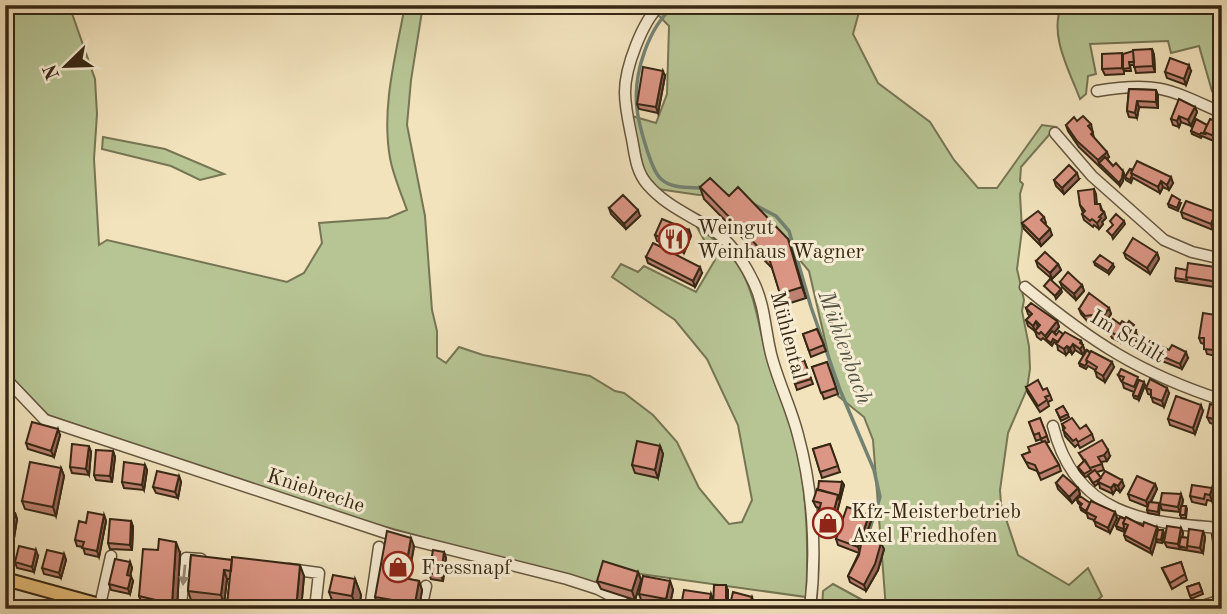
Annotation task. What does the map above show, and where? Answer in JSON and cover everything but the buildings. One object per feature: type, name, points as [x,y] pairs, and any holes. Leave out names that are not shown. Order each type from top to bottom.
[{"type":"main road","points":[[5,579],[114,609]]},
{"type":"street","name":"Mühlental","points":[[660,5],[646,24],[626,77],[625,100],[636,165],[647,183],[666,203],[714,231],[727,242],[744,264],[757,290],[771,352],[804,459],[813,551],[810,609]]},
{"type":"street","points":[[1097,91],[1129,85],[1150,86],[1174,92],[1222,113]]},
{"type":"street","points":[[1055,133],[1092,176],[1164,240],[1192,252],[1222,259]]},
{"type":"street","name":"Im Schilt","points":[[1025,287],[1066,321],[1124,360],[1171,382],[1222,400]]},
{"type":"street","name":"Kniebreche","points":[[5,378],[45,420],[392,535],[598,589],[623,602],[630,609]]},
{"type":"street","points":[[1053,426],[1061,449],[1077,477],[1104,502],[1135,517],[1222,528]]},
{"type":"street","points":[[370,609],[379,547]]},
{"type":"street","points":[[100,605],[111,556]]},
{"type":"street","points":[[211,561],[186,558],[181,604],[223,609]]},
{"type":"street","points":[[272,567],[319,573],[315,609]]},
{"type":"street","points":[[421,609],[426,586]]},
{"type":"street","points":[[1193,609],[1222,600]]},
{"type":"green space","points":[[5,5],[69,5],[95,79],[97,114],[94,159],[99,245],[107,240],[287,282],[304,273],[322,243],[319,223],[388,218],[407,210],[390,158],[388,100],[405,5],[423,5],[407,125],[425,216],[432,310],[437,331],[437,357],[446,363],[459,347],[483,355],[590,376],[615,391],[624,393],[653,415],[677,442],[699,488],[729,524],[742,522],[752,500],[738,425],[707,359],[675,320],[612,277],[621,264],[638,272],[644,266],[696,292],[715,260],[698,229],[716,241],[741,270],[754,303],[771,370],[793,432],[806,514],[806,597],[605,569],[598,588],[331,512],[48,415],[10,376],[5,359]]},
{"type":"green space","points":[[664,5],[861,5],[853,34],[878,83],[930,122],[954,160],[978,188],[997,188],[1042,125],[1056,127],[1021,167],[1022,230],[1017,269],[1024,300],[1022,311],[1029,346],[1030,369],[1027,389],[1008,433],[1000,490],[1001,504],[1018,555],[1069,585],[1088,568],[1102,596],[1088,609],[886,609],[873,440],[864,417],[838,396],[809,271],[766,220],[722,193],[699,195],[658,189],[644,172],[632,116],[656,123],[667,94],[669,26],[656,13]]},
{"type":"green space","points":[[944,5],[1015,5],[1016,11],[1001,13]]},
{"type":"green space","points":[[1062,5],[1222,5],[1222,86],[1212,91],[1199,46],[1171,53],[1168,41],[1090,44],[1096,74],[1088,76],[1086,94],[1080,99],[1059,40],[1058,16]]},
{"type":"green space","points":[[103,137],[165,149],[224,174],[200,180],[171,166],[102,149]]},
{"type":"green space","points":[[833,584],[879,609],[822,609],[823,591]]},
{"type":"waterway","name":"Mühlenbach","points":[[675,5],[657,26],[644,52],[637,81],[638,113],[649,157],[659,176],[675,186],[703,188]]},
{"type":"waterway","name":"Mühlenbach","points":[[753,204],[776,216],[789,231],[811,307],[840,390],[874,470],[880,497],[865,544]]},
{"type":"place","name":"Weingut Weinhaus Wagner","points":[[674,239]]},
{"type":"place","name":"Kfz-Meisterbetrieb Axel Friedhofen","points":[[828,523]]},
{"type":"place","name":"Fressnapf","points":[[398,567]]}]
